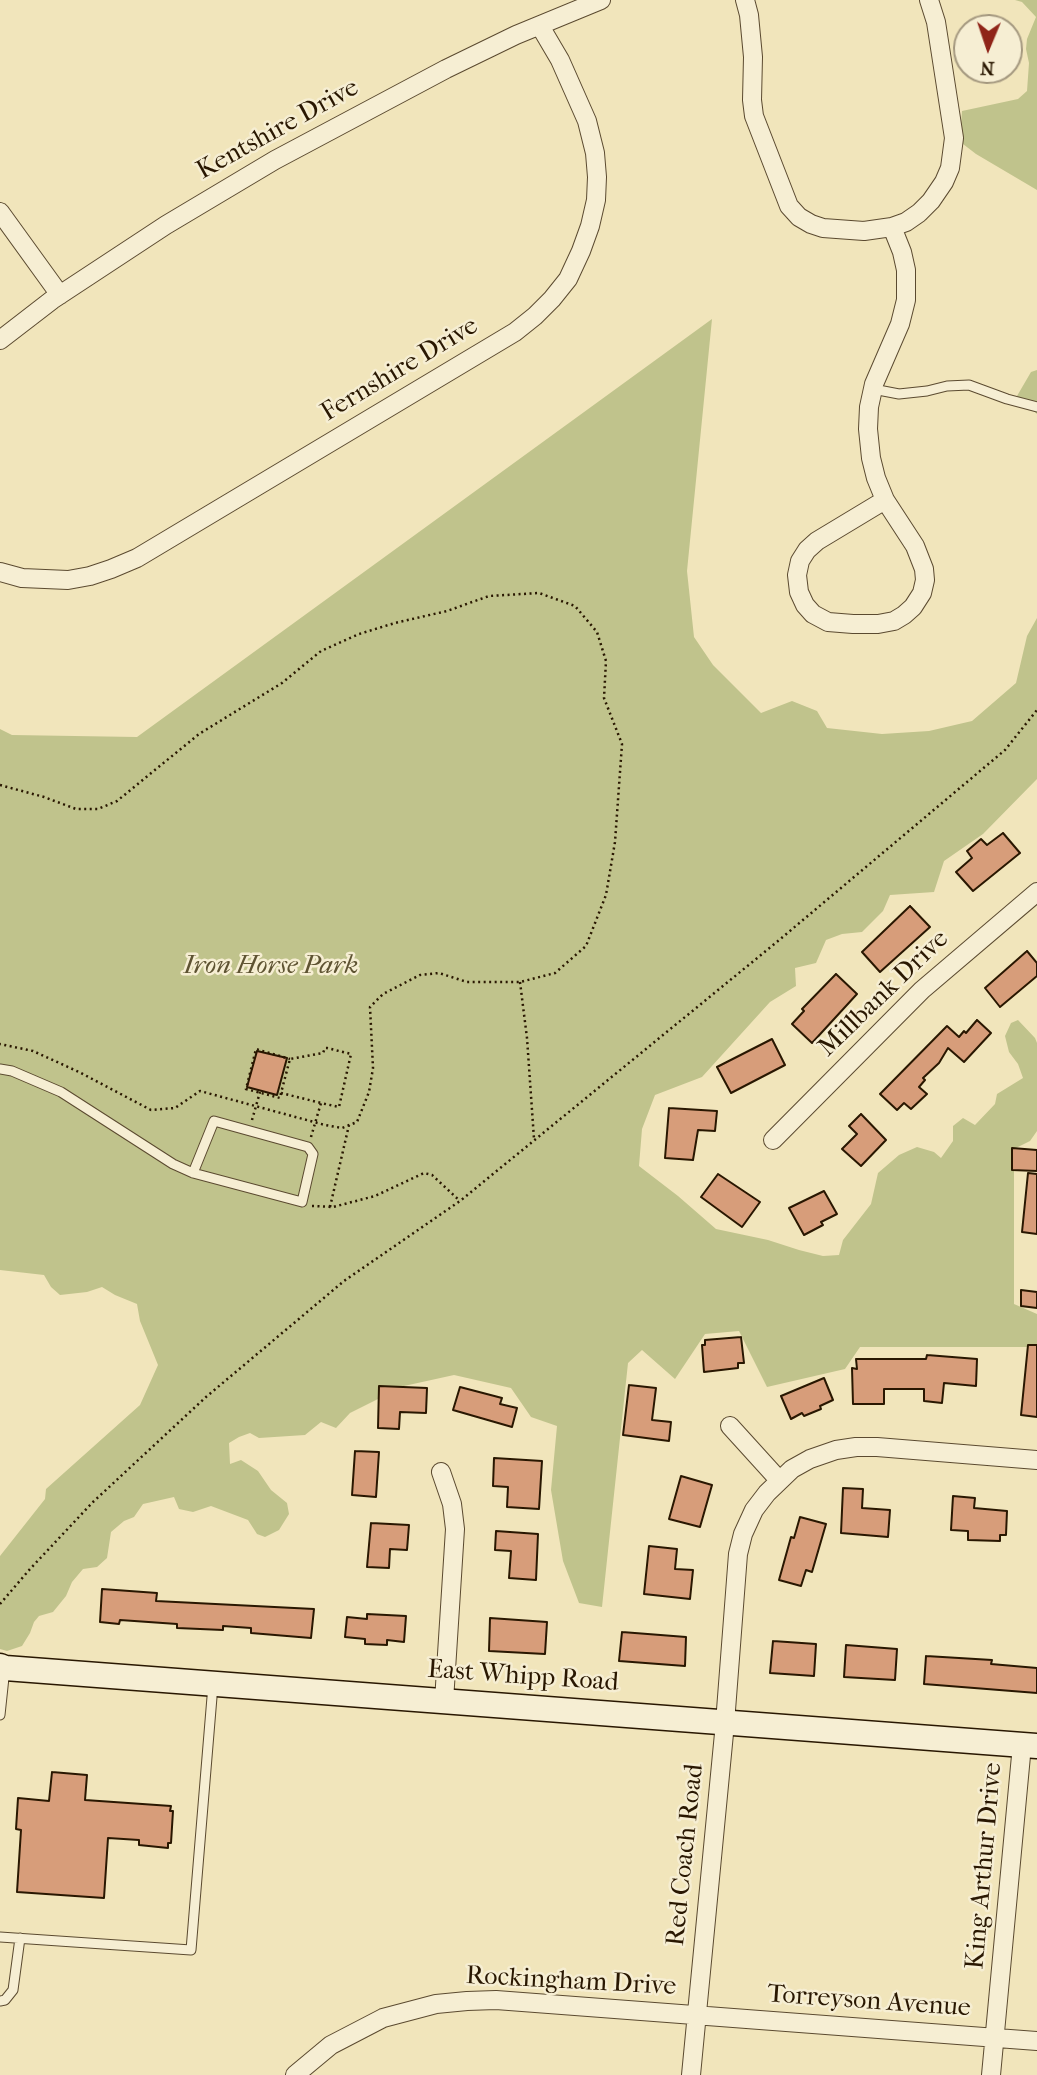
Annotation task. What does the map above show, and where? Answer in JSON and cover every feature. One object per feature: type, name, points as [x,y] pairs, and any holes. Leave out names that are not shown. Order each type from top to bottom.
[{"type":"main road","name":"East Whipp Road","points":[[2,1668],[1030,1746]]},
{"type":"street","name":"Kentshire Drive","points":[[0,340],[60,295],[166,225],[275,160],[446,69],[601,0]]},
{"type":"street","points":[[746,0],[753,57],[754,116],[789,206],[799,217],[823,228],[864,230],[892,227],[912,217],[931,201],[950,168],[954,138],[936,22],[929,0]]},
{"type":"street","name":"Fernshire Drive","points":[[0,572],[22,578],[68,580],[111,569],[137,558],[515,332],[552,299],[568,279],[581,251],[596,200],[597,177],[595,153],[587,121],[560,60],[540,26]]},
{"type":"street","points":[[0,212],[60,295]]},
{"type":"street","points":[[885,500],[817,541],[800,561],[797,575],[799,592],[813,614],[828,622],[878,624],[894,621],[913,607],[922,593],[925,580],[924,569],[915,546],[885,500],[876,478],[870,448],[869,407],[873,389],[900,324],[906,300],[906,270],[892,227]]},
{"type":"street","name":"Millbank Drive","points":[[773,1140],[922,990],[1037,892]]},
{"type":"street","points":[[730,1426],[779,1480]]},
{"type":"street","name":"Red Coach Road","points":[[691,2075],[725,1723],[738,1554],[743,1534],[754,1510],[779,1480],[810,1459],[836,1450],[856,1447],[1037,1460]]},
{"type":"street","points":[[442,1472],[452,1504],[455,1529],[444,1701]]},
{"type":"street","name":"King Arthur Drive","points":[[991,2075],[1030,1746]]},
{"type":"street","name":"Rockingham Drive","points":[[295,2075],[331,2045],[358,2029],[383,2018],[436,2004],[496,2000],[696,2016]]},
{"type":"street","name":"Torreyson Avenue","points":[[696,2016],[1037,2041]]},
{"type":"lane","points":[[873,389],[899,394],[969,385],[1037,407]]},
{"type":"lane","points":[[0,1069],[12,1071],[61,1092],[173,1164],[193,1173],[302,1202],[313,1154],[308,1147],[214,1121],[193,1173]]},
{"type":"lane","points":[[0,1715],[2,1668]]},
{"type":"lane","points":[[0,1937],[191,1950],[214,1684]]},
{"type":"lane","points":[[0,2001],[5,2000],[13,1990],[20,1938]]},
{"type":"path","points":[[0,785],[76,809],[98,809],[117,801],[199,734],[282,682],[321,652],[359,634],[447,611],[489,596],[539,593],[575,606],[597,632],[606,661],[604,698],[622,744],[615,842],[606,895],[586,946],[555,973],[520,982],[467,982],[439,973],[420,975],[383,994],[370,1007],[373,1068],[369,1093],[357,1122],[342,1128],[325,1125],[200,1091],[175,1108],[151,1110],[33,1051],[0,1044]]},
{"type":"path","points":[[0,1604],[93,1502],[206,1397],[344,1281],[460,1202],[778,941],[1005,750],[1037,710]]},
{"type":"path","points":[[520,982],[534,1141]]},
{"type":"path","points":[[281,1093],[339,1107],[352,1055],[325,1048],[323,1053],[290,1059],[256,1049],[246,1089],[280,1098],[281,1093],[290,1059]]},
{"type":"path","points":[[249,1131],[260,1092]]},
{"type":"path","points":[[308,1147],[321,1103]]},
{"type":"path","points":[[330,1207],[349,1125]]},
{"type":"path","points":[[302,1202],[310,1206],[330,1207],[375,1196],[424,1173],[432,1175],[460,1202]]},
{"type":"green space","points":[[1015,0],[1037,0],[1037,190],[963,144],[962,111],[1018,99],[1027,91],[1027,39],[1036,17],[1022,2]]},
{"type":"green space","name":"Iron Horse Park","points":[[712,319],[687,571],[694,637],[713,665],[761,713],[792,701],[817,711],[827,728],[882,734],[929,731],[972,721],[1016,683],[1027,636],[1037,618],[1037,779],[983,834],[944,861],[934,892],[890,895],[883,911],[862,932],[842,934],[826,940],[816,963],[795,968],[796,986],[770,1002],[702,1077],[655,1095],[642,1129],[639,1166],[716,1229],[823,1256],[839,1255],[843,1240],[871,1204],[878,1173],[899,1155],[917,1147],[934,1152],[941,1158],[953,1141],[953,1126],[963,1118],[975,1125],[995,1104],[997,1094],[1023,1078],[1018,1064],[1009,1052],[1005,1036],[1011,1023],[1018,1020],[1037,1043],[1037,1131],[1030,1141],[1014,1149],[1014,1304],[1037,1314],[1037,1347],[860,1347],[845,1369],[767,1387],[739,1331],[705,1334],[675,1379],[642,1350],[628,1363],[602,1607],[579,1603],[563,1561],[551,1490],[557,1426],[531,1417],[511,1388],[454,1375],[404,1386],[350,1413],[336,1428],[321,1422],[305,1435],[259,1438],[250,1433],[229,1443],[230,1464],[241,1460],[258,1471],[271,1490],[287,1503],[289,1514],[279,1530],[265,1537],[257,1534],[248,1520],[211,1506],[193,1512],[179,1509],[174,1497],[143,1504],[134,1517],[124,1521],[111,1532],[107,1558],[97,1567],[83,1569],[53,1612],[39,1616],[34,1622],[22,1646],[7,1651],[0,1649],[0,1556],[45,1499],[46,1489],[140,1405],[158,1365],[140,1321],[137,1304],[102,1287],[87,1292],[60,1295],[44,1275],[0,1270],[0,729],[12,735],[137,737]]},
{"type":"green space","points":[[1037,370],[1037,414],[1017,396],[1031,372]]},
{"type":"building","points":[[1003,833],[1020,853],[973,891],[956,872],[972,858],[967,851],[981,839],[987,845]]},
{"type":"building","points":[[910,906],[930,927],[880,972],[862,952]]},
{"type":"building","points":[[1027,951],[1037,963],[1037,976],[1000,1007],[985,988]]},
{"type":"building","points":[[836,974],[857,994],[812,1043],[792,1024],[804,1011],[802,1009]]},
{"type":"building","points":[[977,1020],[991,1033],[964,1062],[948,1048],[939,1063],[923,1078],[925,1080],[919,1087],[927,1094],[911,1109],[904,1103],[897,1110],[880,1094],[947,1026],[959,1037]]},
{"type":"building","points":[[772,1039],[785,1065],[731,1093],[717,1067]]},
{"type":"building","points":[[257,1051],[287,1058],[277,1095],[247,1087]]},
{"type":"building","points":[[669,1108],[717,1111],[715,1131],[698,1130],[693,1160],[665,1158]]},
{"type":"building","points":[[861,1114],[886,1140],[861,1166],[842,1149],[857,1134],[849,1126]]},
{"type":"building","points":[[1012,1148],[1037,1150],[1037,1171],[1012,1170]]},
{"type":"building","points":[[1028,1173],[1037,1174],[1037,1234],[1022,1232]]},
{"type":"building","points":[[718,1174],[760,1202],[742,1227],[701,1197]]},
{"type":"building","points":[[824,1191],[837,1214],[804,1235],[789,1208]]},
{"type":"building","points":[[1021,1290],[1037,1292],[1037,1308],[1021,1306]]},
{"type":"building","points":[[741,1337],[744,1363],[738,1363],[738,1368],[704,1372],[702,1345],[705,1345],[705,1340]]},
{"type":"building","points":[[1028,1345],[1037,1345],[1037,1417],[1021,1415]]},
{"type":"building","points":[[927,1355],[977,1359],[976,1386],[944,1383],[942,1403],[924,1401],[924,1389],[884,1389],[884,1404],[853,1404],[852,1368],[857,1369],[856,1359],[926,1359]]},
{"type":"building","points":[[824,1378],[833,1400],[820,1406],[821,1409],[804,1416],[802,1413],[791,1419],[781,1396]]},
{"type":"building","points":[[629,1385],[656,1388],[652,1420],[671,1422],[669,1441],[623,1435]]},
{"type":"building","points":[[379,1386],[427,1388],[426,1413],[400,1412],[399,1429],[378,1428]]},
{"type":"building","points":[[460,1387],[502,1398],[500,1404],[517,1408],[512,1427],[453,1410]]},
{"type":"building","points":[[355,1451],[379,1452],[376,1497],[352,1495]]},
{"type":"building","points":[[494,1458],[542,1461],[539,1509],[507,1507],[508,1487],[493,1486]]},
{"type":"building","points":[[681,1476],[712,1485],[700,1527],[669,1519]]},
{"type":"building","points":[[843,1488],[863,1489],[862,1508],[890,1510],[888,1537],[841,1533]]},
{"type":"building","points":[[953,1496],[975,1498],[974,1508],[1007,1511],[1006,1535],[1000,1535],[1000,1541],[968,1540],[968,1531],[951,1530]]},
{"type":"building","points":[[800,1517],[826,1524],[812,1572],[806,1570],[801,1586],[779,1580],[791,1537],[794,1538]]},
{"type":"building","points":[[371,1523],[409,1525],[407,1550],[390,1549],[389,1568],[367,1567]]},
{"type":"building","points":[[496,1531],[538,1534],[536,1580],[509,1578],[511,1551],[495,1550]]},
{"type":"building","points":[[649,1546],[677,1549],[675,1569],[693,1570],[690,1599],[644,1594]]},
{"type":"building","points":[[102,1589],[157,1593],[156,1601],[314,1609],[311,1638],[251,1633],[251,1628],[223,1626],[223,1630],[177,1628],[177,1624],[120,1620],[119,1624],[100,1622]]},
{"type":"building","points":[[367,1614],[406,1616],[404,1642],[387,1640],[387,1645],[365,1644],[365,1639],[345,1637],[347,1617],[367,1619]]},
{"type":"building","points":[[490,1618],[547,1622],[545,1654],[489,1651]]},
{"type":"building","points":[[622,1632],[686,1637],[685,1666],[619,1661]]},
{"type":"building","points":[[773,1641],[816,1644],[814,1676],[770,1673]]},
{"type":"building","points":[[846,1645],[897,1649],[895,1680],[844,1677]]},
{"type":"building","points":[[926,1656],[992,1660],[991,1664],[1037,1668],[1037,1693],[924,1684]]},
{"type":"building","points":[[52,1772],[87,1775],[85,1800],[171,1806],[171,1843],[168,1843],[168,1848],[139,1845],[139,1840],[108,1838],[104,1898],[17,1892],[21,1830],[16,1829],[18,1798],[49,1801]]}]
